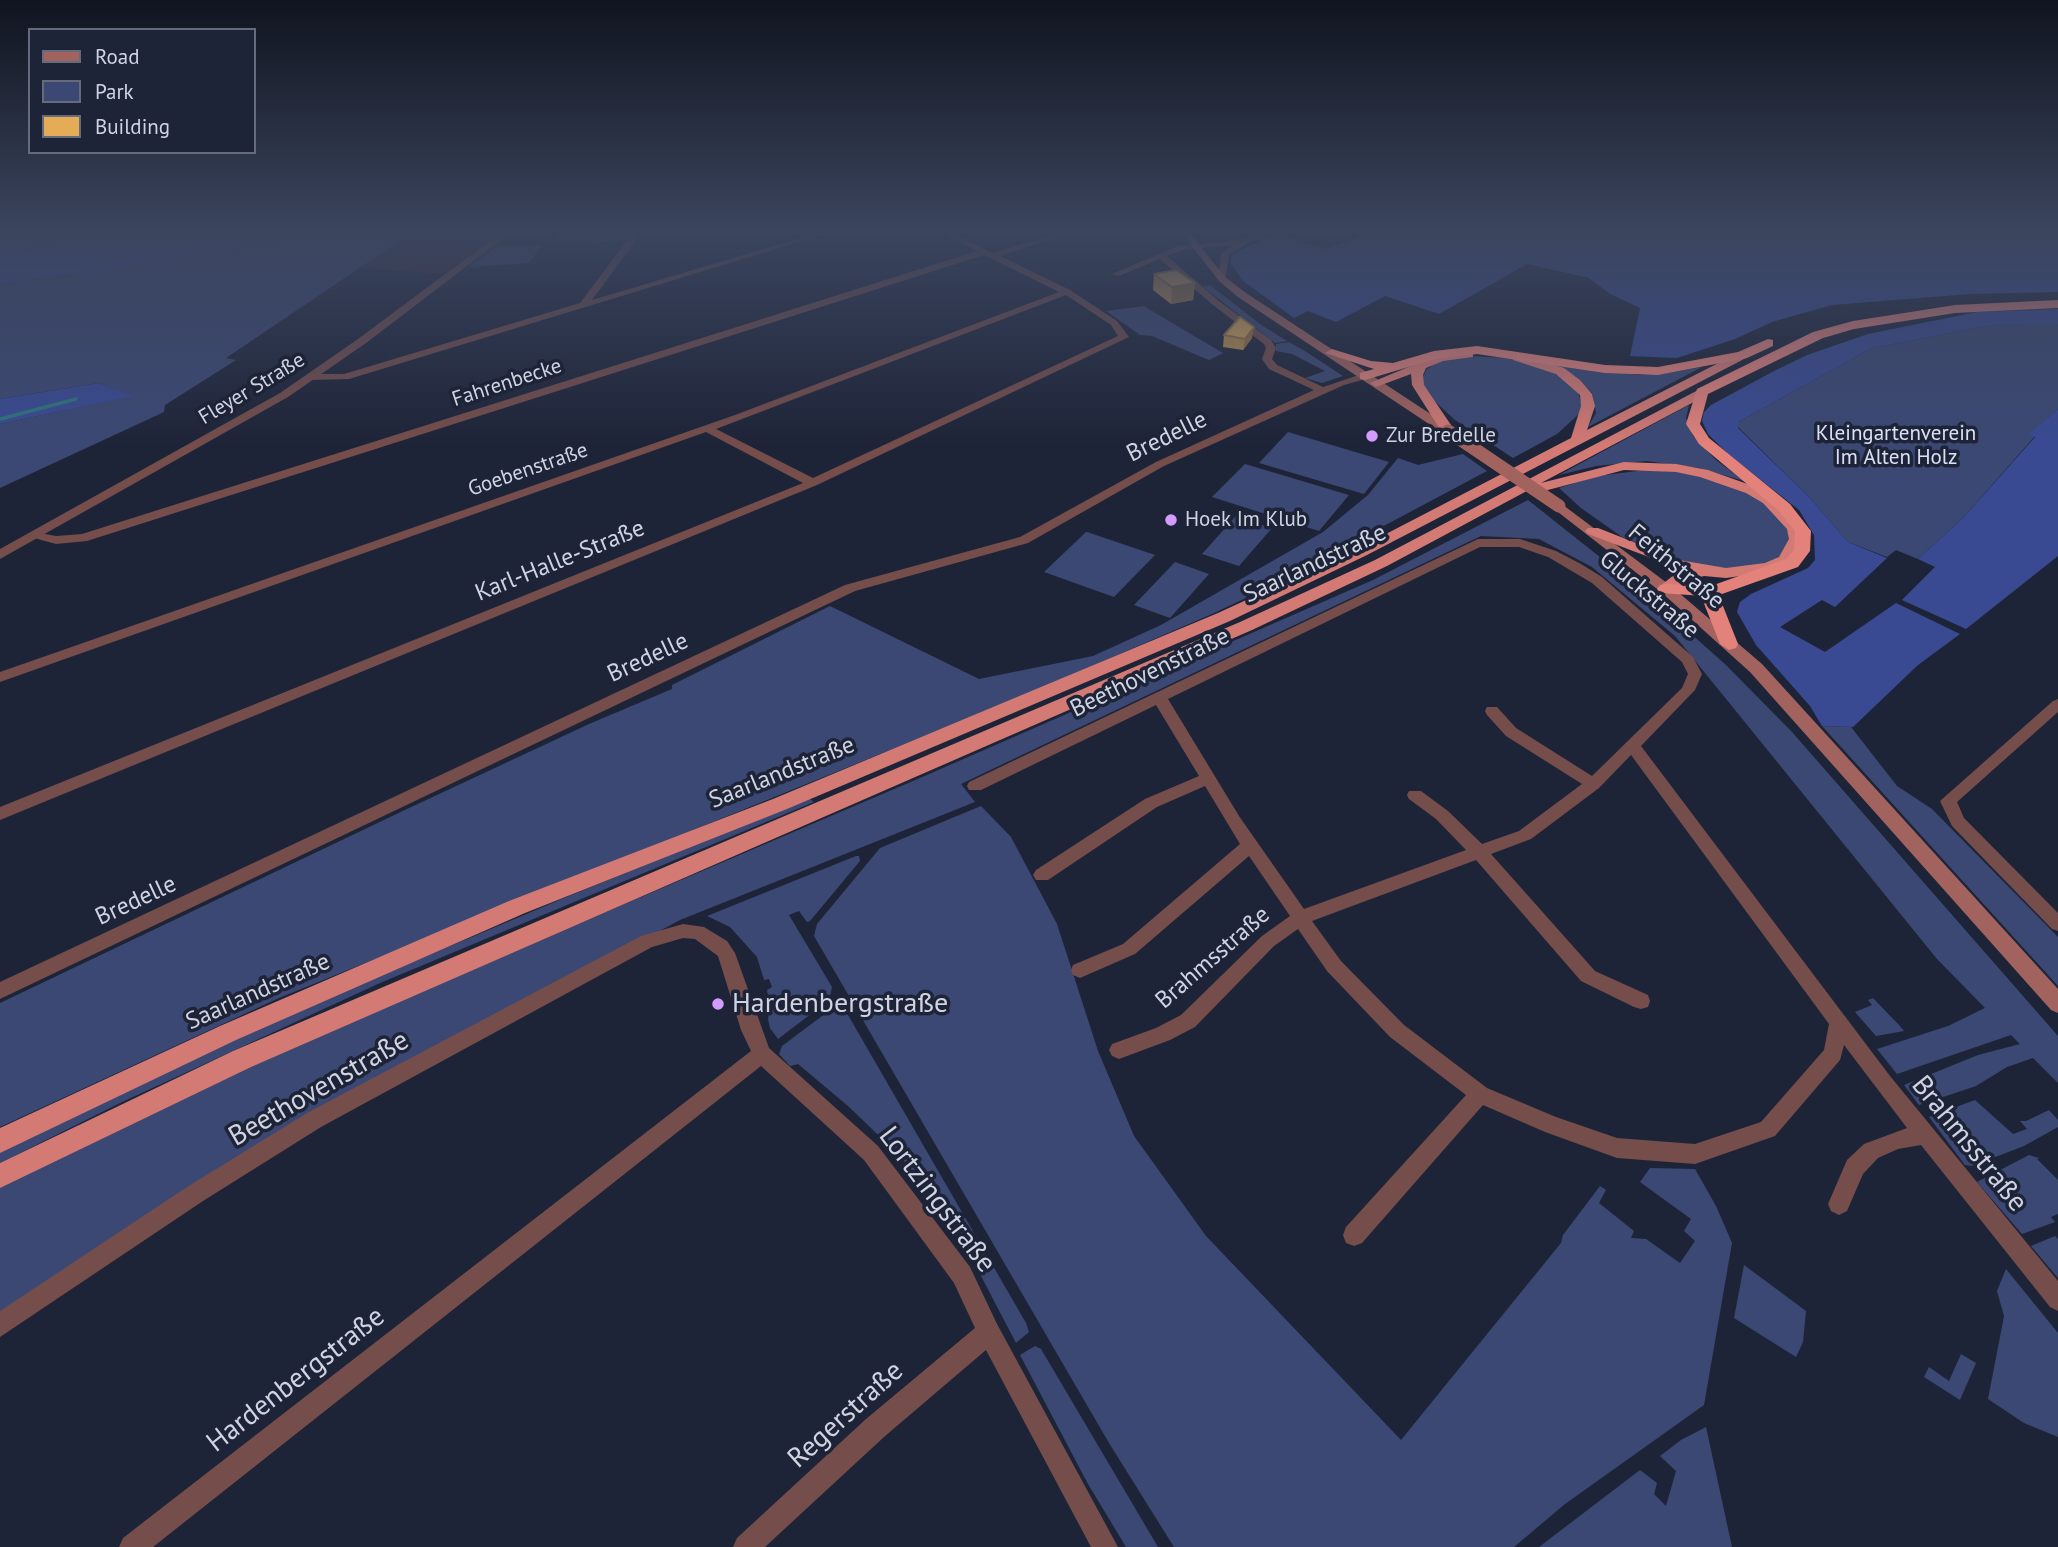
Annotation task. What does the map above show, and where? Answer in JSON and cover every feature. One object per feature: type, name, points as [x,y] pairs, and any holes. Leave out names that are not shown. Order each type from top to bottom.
[{"type":"highway","points":[[1370,380],[1456,351],[1489,350],[1588,367],[1636,372],[1667,370],[1742,355],[1805,327],[1882,308],[1920,303]]},
{"type":"highway","points":[[1666,589],[1713,591],[1792,564],[1801,551],[1803,531],[1784,507],[1703,441],[1693,424],[1702,392],[1818,335],[1853,325],[1955,309],[2058,304]]},
{"type":"highway","points":[[1332,353],[1370,365],[1415,365],[1453,356],[1490,354],[1537,362],[1560,371],[1576,383],[1588,398],[1577,440]]},
{"type":"highway","name":"Saarlandstraße","points":[[0,1142],[228,1033],[517,907],[780,804],[1224,617],[1362,552],[1742,355]]},
{"type":"highway","points":[[1415,365],[1418,385],[1448,431]]},
{"type":"highway","name":"Saarlandstraße","points":[[0,1176],[242,1059],[1246,626],[1381,564],[1702,392]]},
{"type":"highway","points":[[1497,502],[1614,468],[1676,468],[1703,473],[1751,490],[1768,500],[1794,528],[1797,539],[1794,549],[1785,560],[1744,572],[1703,571],[1646,553],[1593,531]]},
{"type":"highway","points":[[1666,589],[1680,579],[1703,571]]},
{"type":"highway","points":[[1713,591],[1712,601],[1729,644]]},
{"type":"main road","name":"Feithstraße","points":[[1255,303],[1559,506],[1666,589],[1781,694],[2058,1004]]},
{"type":"street","name":"Fleyer Straße","points":[[0,555],[229,428],[311,377],[410,303]]},
{"type":"street","points":[[311,377],[345,377],[592,303]]},
{"type":"street","name":"Fahrenbecke","points":[[38,535],[56,540],[83,538],[831,303]]},
{"type":"street","name":"Goebenstraße","points":[[0,677],[706,428],[1037,303]]},
{"type":"street","name":"Karl-Halle-Straße","points":[[0,814],[813,483],[1124,337],[1122,331],[1086,303]]},
{"type":"street","points":[[1216,303],[1270,344],[1266,359],[1273,367],[1324,391]]},
{"type":"street","name":"Bredelle","points":[[0,990],[850,588],[1024,540],[1160,464],[1324,391],[1370,380]]},
{"type":"street","points":[[706,428],[813,483]]},
{"type":"street","name":"Beethovenstraße","points":[[975,786],[1458,552],[1478,543],[1500,542]]},
{"type":"street","name":"Gluckstraße","points":[[1300,918],[1525,835],[1593,784],[1688,690],[1695,674],[1688,660],[1597,580],[1552,554],[1520,543],[1500,542]]},
{"type":"street","name":"Brahmsstraße","points":[[1159,697],[1207,779],[1334,966],[1397,1031],[1480,1094],[1552,1125],[1617,1148],[1695,1154],[1768,1129],[1833,1054],[1839,1023]]},
{"type":"street","points":[[2058,704],[1948,801],[1958,822],[2058,924]]},
{"type":"street","points":[[1492,711],[1511,732],[1593,784]]},
{"type":"street","name":"Brahmsstraße","points":[[1633,746],[1839,1023],[2058,1299]]},
{"type":"street","points":[[1042,875],[1151,803],[1207,779]]},
{"type":"street","points":[[1415,795],[1442,815],[1479,852],[1588,976],[1641,1001]]},
{"type":"street","points":[[1080,970],[1129,949],[1250,845]]},
{"type":"street","name":"Brahmsstraße","points":[[1119,1050],[1163,1034],[1188,1021],[1268,942],[1300,918]]},
{"type":"street","name":"Beethovenstraße","points":[[0,1325],[195,1194],[314,1120],[647,941],[683,931]]},
{"type":"street","name":"Lortzingstraße","points":[[683,931],[698,932],[712,939],[726,953],[751,1030],[762,1054],[872,1153],[962,1275],[989,1332],[1105,1547]]},
{"type":"street","name":"Hardenbergstraße","points":[[132,1547],[762,1054]]},
{"type":"street","points":[[1354,1235],[1480,1094]]},
{"type":"street","points":[[1839,1204],[1855,1167],[1871,1150],[1885,1149],[1925,1134]]},
{"type":"street","name":"Regerstraße","points":[[746,1547],[875,1429],[989,1332]]},
{"type":"green space","points":[[0,303],[307,303],[226,358],[236,360],[165,405],[164,412],[0,488],[0,424],[132,396],[99,383],[0,399]]},
{"type":"green space","points":[[1224,303],[1233,303],[1287,341],[1275,343]]},
{"type":"green space","points":[[1144,306],[1223,353],[1209,360],[1152,336],[1140,335],[1106,311]]},
{"type":"green space","name":"Kleingartenverein Im Alten Holz","points":[[2058,324],[2058,409],[2030,434],[2035,436],[1963,518],[1918,559],[1896,550],[1887,557],[1848,542],[1809,497],[1738,427],[1738,422],[1872,348],[1994,325]]},
{"type":"green space","points":[[1289,342],[1343,376],[1322,383],[1305,378],[1325,371],[1292,354],[1276,351],[1276,344]]},
{"type":"green space","points":[[1469,356],[1513,358],[1554,371],[1578,392],[1582,406],[1579,414],[1557,434],[1513,458],[1455,420],[1426,393],[1421,380],[1427,369],[1439,361]]},
{"type":"green space","points":[[1552,363],[1638,375],[1702,367],[1588,427],[1596,413],[1592,393],[1576,377]]},
{"type":"green space","points":[[1689,405],[1686,418],[1693,436],[1716,460],[1744,481],[1699,468],[1646,461],[1596,466],[1559,475]]},
{"type":"green space","points":[[1288,432],[1389,462],[1364,494],[1259,463]]},
{"type":"green space","points":[[1463,454],[1487,471],[1271,586],[1212,614],[1006,703],[279,998],[0,1127],[0,1003],[407,809],[589,724],[672,689],[672,685],[830,606],[979,679],[1093,656],[1161,625],[1323,532],[1368,495],[1398,458],[1418,465]]},
{"type":"green space","points":[[1245,464],[1349,495],[1319,531],[1212,497]]},
{"type":"green space","points":[[1645,470],[1680,472],[1717,480],[1761,499],[1791,531],[1786,552],[1768,564],[1722,569],[1686,563],[1622,537],[1581,508],[1559,488],[1597,476]]},
{"type":"green space","points":[[1528,500],[1644,592],[1726,665],[1792,732],[2058,1036],[2058,1083],[2033,1058],[2007,1067],[1976,1086],[1919,1105],[1904,1085],[1978,1055],[2020,1044],[2011,1035],[1897,1074],[1877,1049],[1948,1026],[1985,1008],[1937,959],[1675,636],[1592,567],[1539,539],[1481,536],[961,784],[975,802],[680,920],[308,1119],[0,1315],[0,1185],[243,1067],[920,778],[1373,580]]},
{"type":"green space","points":[[1235,517],[1272,528],[1239,566],[1202,554]]},
{"type":"green space","points":[[1086,532],[1155,555],[1114,597],[1044,572]]},
{"type":"green space","points":[[1175,562],[1209,574],[1170,618],[1134,605]]},
{"type":"green space","points":[[1822,726],[1851,727],[1897,786],[1932,809],[2058,937],[2058,986]]},
{"type":"green space","points":[[810,799],[814,802],[380,983],[120,1103],[0,1163],[0,1151],[287,1015],[569,896]]},
{"type":"green space","points":[[981,806],[1011,837],[1057,924],[1098,1051],[1134,1136],[1206,1236],[1401,1440],[1561,1243],[1563,1235],[1600,1186],[1606,1190],[1599,1203],[1634,1231],[1631,1238],[1646,1239],[1680,1263],[1695,1241],[1684,1231],[1691,1219],[1640,1182],[1650,1168],[1695,1169],[1716,1206],[1732,1243],[1704,1405],[1565,1504],[1514,1547],[1174,1547],[1109,1443],[814,936],[817,924],[880,848]]},
{"type":"green space","points":[[859,856],[860,861],[810,921],[807,922],[799,911],[789,915],[832,987],[830,996],[820,1007],[778,1039],[770,1028],[768,1019],[770,1006],[767,990],[772,987],[769,979],[764,980],[757,957],[730,927],[707,916]]},
{"type":"green space","points":[[1873,998],[1904,1031],[1876,1036],[1855,1012],[1872,1005],[1868,1000]]},
{"type":"green space","points":[[839,1010],[848,1015],[1026,1323],[1029,1332],[1016,1343],[969,1253],[933,1198],[898,1154],[848,1106],[798,1064],[790,1066],[779,1054],[782,1046],[822,1016]]},
{"type":"green space","points":[[1975,1100],[2013,1134],[2027,1129],[2020,1121],[2026,1121],[2049,1110],[2058,1120],[2058,1127],[2024,1146],[1972,1166],[1965,1165],[1929,1117]]},
{"type":"green space","points":[[2029,1155],[2039,1158],[2037,1159],[2058,1180],[2058,1214],[2051,1217],[2055,1222],[2022,1234],[1977,1182]]},
{"type":"green space","points":[[2055,1236],[2058,1239],[2058,1278],[2031,1246]]},
{"type":"green space","points":[[1744,1265],[1806,1311],[1803,1342],[1796,1357],[1734,1318]]},
{"type":"green space","points":[[2006,1269],[2058,1333],[2058,1437],[2024,1423],[1988,1399],[2004,1316],[1997,1291]]},
{"type":"green space","points":[[1035,1346],[1041,1349],[1158,1547],[1126,1547],[1088,1484],[1020,1355]]},
{"type":"green space","points":[[1961,1354],[1976,1363],[1960,1400],[1924,1377],[1929,1367],[1949,1381]]},
{"type":"green space","points":[[1706,1427],[1732,1547],[1539,1547],[1640,1470],[1657,1483],[1654,1494],[1666,1506],[1676,1471],[1660,1456],[1681,1440]]},
{"type":"shaded area","points":[[1274,303],[1371,303],[1336,322],[1308,311],[1294,318]]},
{"type":"shaded area","points":[[1407,303],[1458,303],[1439,314]]},
{"type":"shaded area","points":[[1630,303],[1855,303],[1832,305],[1772,322],[1735,339],[1677,358],[1630,356],[1640,308]]},
{"type":"shaded area","points":[[2058,309],[2058,324],[1994,325],[1872,348],[1738,422],[1738,428],[1809,497],[1848,542],[1887,558],[1835,607],[1822,600],[1780,627],[1825,652],[1896,603],[1960,634],[1918,665],[1853,727],[1822,726],[1810,706],[1756,645],[1737,612],[1740,602],[1751,594],[1808,568],[1815,560],[1814,535],[1799,510],[1728,454],[1708,434],[1702,421],[1704,412],[1711,405],[1807,355],[1868,334],[1977,312]]},
{"type":"shaded area","points":[[99,383],[134,396],[0,424],[0,399]]},
{"type":"shaded area","points":[[2058,409],[2058,556],[1966,629],[1902,600],[1935,567],[1918,559],[1963,518],[2035,437],[2029,434]]},
{"type":"building","points":[[1240,317],[1254,327],[1245,339],[1224,335]]},
{"type":"waterway","points":[[0,419],[76,399]]},
{"type":"place","name":"Zur Bredelle","points":[[1372,436]]},
{"type":"place","name":"Hoek Im Klub","points":[[1171,520]]},
{"type":"place","name":"Hardenbergstraße","points":[[718,1004]]}]
